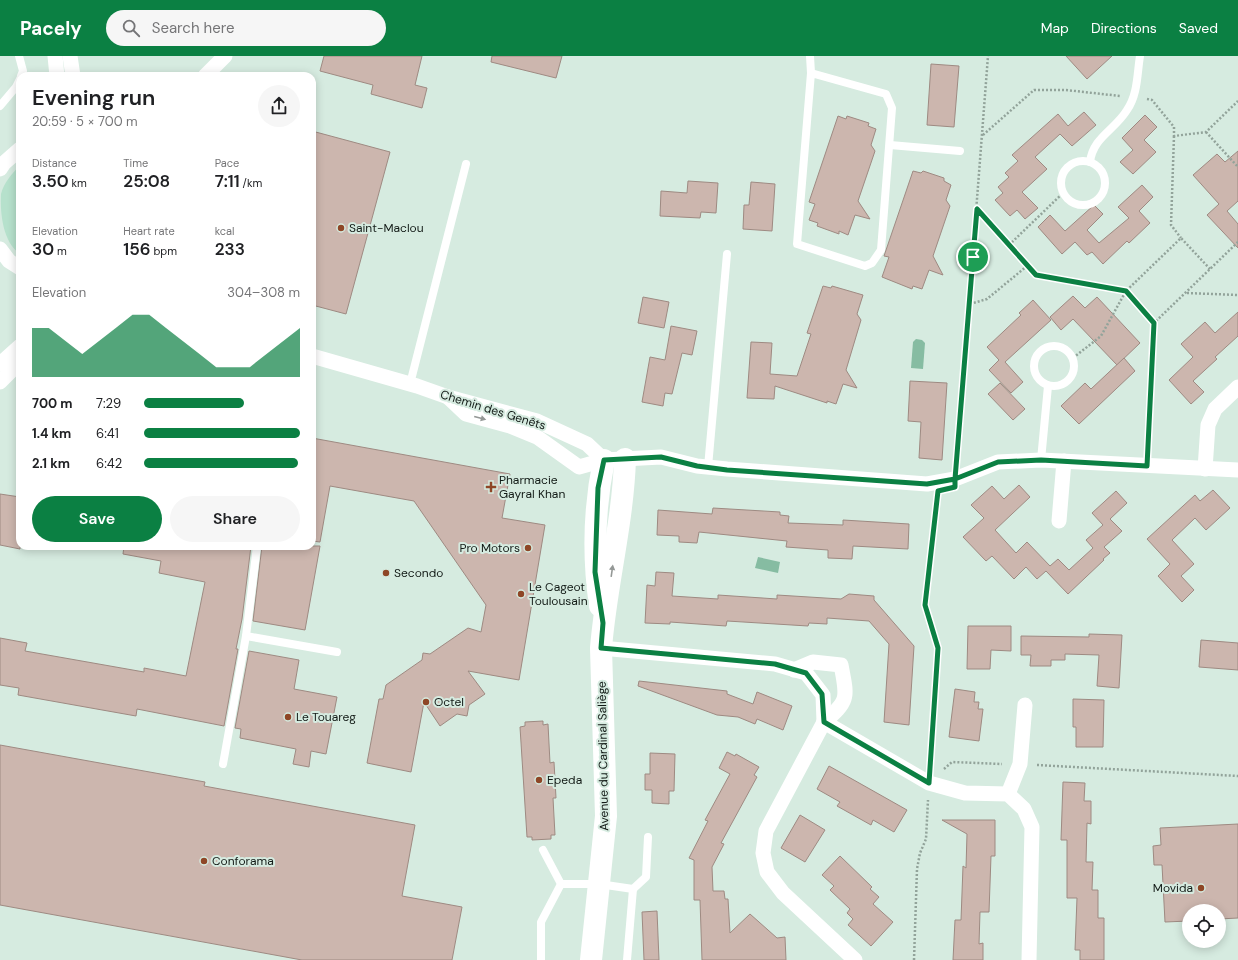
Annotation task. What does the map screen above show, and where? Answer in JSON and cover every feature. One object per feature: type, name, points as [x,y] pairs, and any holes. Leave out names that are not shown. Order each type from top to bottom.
[{"type":"main road","points":[[603,623],[612,574],[625,459]]},
{"type":"main road","points":[[603,623],[595,572],[598,488],[604,460]]},
{"type":"main road","name":"Avenue du Cardinal Saliège","points":[[591,960],[606,816],[601,648],[603,623]]},
{"type":"street","points":[[55,56],[57,72]]},
{"type":"street","points":[[70,56],[72,72]]},
{"type":"street","points":[[209,72],[226,56]]},
{"type":"street","points":[[0,169],[4,163],[16,152]]},
{"type":"street","points":[[0,364],[16,350]]},
{"type":"street","name":"Chemin des Genêts","points":[[316,359],[410,384],[448,397],[537,421],[587,444],[604,460]]},
{"type":"street","points":[[0,382],[16,366]]},
{"type":"street","points":[[1205,469],[1208,425],[1215,408],[1238,387]]},
{"type":"street","points":[[448,397],[466,414],[510,426],[537,437],[579,467],[604,460],[661,457],[708,467],[927,484],[955,479],[998,462],[1041,460],[1238,470]]},
{"type":"street","points":[[1059,521],[1064,461]]},
{"type":"street","points":[[601,648],[775,664],[806,673],[822,694],[824,722]]},
{"type":"street","points":[[794,670],[813,662],[841,665],[846,691],[841,708],[824,722],[766,831],[762,854],[767,872],[784,893],[855,960]]},
{"type":"street","points":[[1008,794],[1020,764],[1025,705]]},
{"type":"street","points":[[824,722],[929,783],[965,793],[1008,794],[1024,809],[1032,827],[1029,960]]},
{"type":"lane","points":[[20,56],[24,72]]},
{"type":"lane","points":[[810,56],[811,73],[797,244],[865,266],[872,263],[881,250],[892,108],[886,94],[811,73]]},
{"type":"lane","points":[[1090,162],[1096,143],[1127,111],[1134,98],[1140,56]]},
{"type":"lane","points":[[0,106],[3,96],[16,87]]},
{"type":"lane","points":[[890,145],[960,151]]},
{"type":"lane","points":[[1078,162],[1090,162],[1099,168],[1106,180],[1103,193],[1094,203],[1083,205],[1073,203],[1063,193],[1062,179],[1066,169],[1078,162]]},
{"type":"lane","points":[[410,384],[466,164]]},
{"type":"lane","points":[[708,467],[727,254]]},
{"type":"lane","points":[[1054,345],[1063,347],[1073,358],[1075,370],[1069,381],[1059,386],[1048,386],[1038,380],[1033,368],[1035,357],[1044,348],[1054,345]]},
{"type":"lane","points":[[1041,460],[1048,386]]},
{"type":"lane","points":[[223,764],[246,636],[257,550]]},
{"type":"lane","points":[[246,636],[337,652]]},
{"type":"lane","points":[[627,960],[633,889],[646,877],[648,837]]},
{"type":"lane","points":[[543,850],[561,884]]},
{"type":"lane","points":[[561,884],[599,884],[633,889]]},
{"type":"lane","points":[[541,960],[541,922],[561,884]]},
{"type":"path","points":[[914,960],[917,869],[928,824],[929,783],[938,648],[925,605],[938,491],[955,487],[988,56]]},
{"type":"path","points":[[982,136],[1034,90],[1066,90],[1152,100],[1174,126],[1171,225],[1210,269]]},
{"type":"path","points":[[1174,136],[1206,132],[1238,101]]},
{"type":"path","points":[[1206,132],[1238,167]]},
{"type":"path","points":[[1009,245],[1063,193]]},
{"type":"path","points":[[977,209],[1036,275],[1126,291],[1154,323],[1147,466]]},
{"type":"path","points":[[1073,358],[1101,336],[1126,291],[1181,238]]},
{"type":"path","points":[[1154,323],[1238,242]]},
{"type":"path","points":[[970,304],[987,299],[1027,266]]},
{"type":"path","points":[[1186,293],[1238,295]]},
{"type":"path","points":[[929,783],[952,762],[1020,764],[1238,776]]},
{"type":"shaded area","points":[[16,170],[16,251],[6,235],[2,219],[1,194],[9,178]]},
{"type":"shaded area","points":[[916,339],[922,340],[925,343],[923,369],[911,368],[913,342]]},
{"type":"shaded area","points":[[758,557],[780,562],[778,573],[755,568]]},
{"type":"building","points":[[324,56],[422,56],[415,85],[427,88],[422,108],[371,94],[373,85],[320,71]]},
{"type":"building","points":[[492,56],[562,56],[556,78],[491,62]]},
{"type":"building","points":[[1066,56],[1112,56],[1087,79]]},
{"type":"building","points":[[931,64],[959,66],[954,127],[927,125]]},
{"type":"building","points":[[1084,112],[1096,125],[1072,146],[1060,134],[1035,157],[1047,169],[1022,192],[1038,208],[1025,219],[1017,210],[1010,216],[995,200],[1003,193],[998,187],[1009,177],[1005,173],[1018,161],[1012,155],[1058,114],[1068,126]]},
{"type":"building","points":[[1145,115],[1157,127],[1144,140],[1156,152],[1133,174],[1120,162],[1133,150],[1122,138]]},
{"type":"building","points":[[838,116],[846,119],[847,116],[869,123],[868,126],[876,129],[871,145],[875,151],[858,201],[870,219],[855,215],[848,235],[839,231],[839,234],[817,226],[818,223],[809,220],[815,204],[809,202]]},
{"type":"building","name":"Saint-Maclou","points":[[316,132],[390,152],[346,314],[316,306]]},
{"type":"building","points":[[1238,151],[1238,201],[1227,211],[1238,224],[1238,248],[1207,215],[1219,204],[1193,175],[1217,154],[1225,162]]},
{"type":"building","points":[[913,171],[921,173],[923,171],[944,178],[944,181],[951,185],[946,200],[950,206],[933,256],[943,275],[929,270],[922,289],[913,286],[912,289],[882,277],[889,257],[884,256]]},
{"type":"building","points":[[688,181],[718,183],[716,213],[701,212],[700,218],[660,216],[661,191],[687,193]]},
{"type":"building","points":[[751,182],[775,184],[772,231],[743,229],[744,205],[749,205]]},
{"type":"building","points":[[1142,185],[1153,197],[1139,211],[1150,223],[1129,243],[1127,241],[1103,264],[1092,252],[1087,255],[1075,242],[1062,254],[1038,227],[1050,215],[1065,231],[1094,205],[1103,214],[1087,230],[1099,243],[1129,218],[1118,207]]},
{"type":"building","points":[[823,286],[831,288],[832,286],[863,295],[857,314],[861,320],[846,370],[857,388],[843,384],[836,404],[827,401],[827,403],[775,386],[774,399],[747,398],[751,342],[772,343],[770,374],[797,376],[811,334],[807,333]]},
{"type":"building","points":[[1073,296],[1085,308],[1097,297],[1140,343],[1117,365],[1073,319],[1061,330],[1050,317]]},
{"type":"building","points":[[643,297],[669,302],[664,328],[638,323]]},
{"type":"building","points":[[1033,300],[1051,320],[1005,362],[1023,382],[1011,393],[989,370],[999,360],[987,347],[1021,315],[1019,313]]},
{"type":"building","points":[[1238,312],[1238,336],[1215,357],[1217,359],[1193,381],[1204,392],[1191,404],[1169,380],[1193,357],[1181,344],[1205,322],[1215,333]]},
{"type":"building","points":[[671,326],[697,331],[692,355],[682,353],[672,394],[665,393],[663,406],[642,402],[650,357],[665,360]]},
{"type":"building","points":[[1124,358],[1135,371],[1079,424],[1061,406],[1085,383],[1091,389]]},
{"type":"building","points":[[910,381],[947,383],[942,460],[919,458],[921,422],[908,421]]},
{"type":"building","points":[[1000,383],[1025,409],[1013,420],[988,394]]},
{"type":"building","points":[[316,439],[510,474],[502,518],[545,525],[519,680],[468,671],[485,694],[469,705],[467,716],[457,714],[440,726],[424,702],[411,772],[367,763],[379,699],[383,699],[386,685],[422,660],[423,653],[430,654],[468,628],[481,632],[486,605],[414,501],[330,486],[320,542],[316,542]]},
{"type":"building","points":[[1019,485],[1030,497],[995,530],[1016,553],[1027,542],[1050,566],[1058,559],[1069,570],[1093,548],[1086,540],[1103,525],[1092,513],[1116,491],[1127,503],[1110,519],[1122,531],[1104,547],[1110,553],[1068,594],[1046,571],[1037,579],[1026,567],[1014,579],[992,556],[986,561],[963,537],[984,518],[971,505],[992,486],[1004,499]]},
{"type":"building","points":[[1213,490],[1230,508],[1206,530],[1195,518],[1172,540],[1194,564],[1181,576],[1194,590],[1182,602],[1158,576],[1170,564],[1147,539],[1195,495],[1200,501]]},
{"type":"building","points":[[0,494],[16,496],[16,548],[0,545]]},
{"type":"building","points":[[713,508],[780,512],[780,515],[789,516],[788,523],[843,525],[843,520],[909,524],[908,549],[853,546],[852,559],[828,558],[828,550],[786,547],[787,541],[699,532],[697,543],[679,542],[679,536],[657,535],[658,510],[712,514]]},
{"type":"building","points":[[316,546],[320,546],[305,630],[253,621],[262,550],[316,550]]},
{"type":"building","points":[[124,550],[251,550],[242,619],[236,649],[238,649],[224,726],[137,709],[136,716],[18,695],[19,688],[0,685],[0,638],[27,643],[25,651],[144,672],[144,668],[186,676],[205,582],[159,573],[161,561],[123,554]]},
{"type":"building","points":[[656,572],[674,573],[672,596],[718,599],[718,595],[777,599],[777,595],[841,599],[849,594],[874,596],[874,600],[914,646],[909,725],[884,722],[889,644],[869,621],[827,618],[827,624],[809,623],[808,626],[727,621],[726,626],[670,622],[670,624],[645,623],[647,585],[655,586]]},
{"type":"building","points":[[968,626],[1011,626],[1011,651],[991,650],[990,669],[967,669]]},
{"type":"building","points":[[1089,634],[1122,635],[1119,688],[1097,686],[1099,655],[1065,654],[1065,660],[1051,660],[1051,666],[1030,666],[1031,655],[1021,655],[1021,636],[1089,637]]},
{"type":"building","points":[[1201,640],[1238,643],[1238,670],[1199,667]]},
{"type":"building","name":"Le Touareg","points":[[249,651],[299,660],[294,689],[337,697],[326,754],[311,751],[309,767],[293,764],[296,749],[240,738],[241,729],[235,728]]},
{"type":"building","points":[[639,681],[727,691],[727,694],[753,704],[757,692],[792,706],[783,730],[757,719],[755,724],[738,717],[717,715],[638,686]]},
{"type":"building","points":[[955,689],[975,692],[974,702],[979,702],[978,709],[983,709],[979,741],[949,737]]},
{"type":"building","points":[[1073,699],[1104,700],[1103,747],[1076,747],[1076,727],[1073,727]]},
{"type":"building","name":"Epeda","points":[[543,721],[543,725],[548,724],[550,763],[554,762],[556,798],[553,798],[555,835],[551,835],[551,839],[532,840],[532,837],[527,837],[520,727],[525,726],[525,722]]},
{"type":"building","name":"Conforama","points":[[0,745],[205,782],[204,786],[415,825],[402,896],[462,907],[452,960],[302,960],[0,905]]},
{"type":"building","points":[[727,752],[735,756],[736,754],[759,767],[754,775],[757,777],[721,843],[724,844],[712,867],[713,891],[724,891],[725,899],[728,899],[730,933],[750,914],[777,938],[785,937],[786,960],[702,960],[700,900],[694,900],[694,860],[689,858],[708,821],[705,820],[730,774],[719,768]]},
{"type":"building","points":[[650,753],[675,754],[674,791],[669,791],[669,804],[652,803],[652,790],[645,790],[645,774],[650,774]]},
{"type":"building","points":[[829,766],[907,810],[894,832],[873,820],[871,825],[837,806],[840,802],[817,789]]},
{"type":"building","points":[[1063,782],[1085,783],[1084,801],[1091,801],[1091,824],[1087,823],[1086,862],[1093,862],[1092,890],[1098,890],[1098,918],[1104,918],[1104,960],[1080,960],[1080,950],[1075,950],[1077,898],[1067,898],[1067,840],[1061,840]]},
{"type":"building","points":[[800,815],[825,830],[805,862],[781,848]]},
{"type":"building","points":[[942,820],[995,820],[995,856],[991,856],[989,912],[980,912],[979,944],[983,943],[983,960],[953,960],[955,920],[961,920],[963,866],[966,868],[967,834]]},
{"type":"building","name":"Movida","points":[[1238,824],[1238,918],[1226,919],[1226,904],[1182,904],[1182,921],[1165,922],[1162,865],[1154,865],[1153,846],[1161,845],[1160,828]]},
{"type":"building","points":[[840,856],[872,887],[870,889],[879,897],[873,904],[893,922],[871,946],[848,925],[853,919],[847,913],[850,909],[830,890],[834,886],[822,875]]},
{"type":"building","points":[[657,911],[659,960],[644,960],[642,912]]},
{"type":"place","name":"Saint-Maclou","points":[[341,228]]},
{"type":"place","name":"Pharmacie Gayral Khan","points":[[491,487]]},
{"type":"place","name":"Pro Motors","points":[[528,548]]},
{"type":"place","name":"Secondo","points":[[386,573]]},
{"type":"place","name":"Le Cageot Toulousain","points":[[521,594]]},
{"type":"place","name":"Octel","points":[[426,702]]},
{"type":"place","name":"Le Touareg","points":[[288,717]]},
{"type":"place","name":"Epeda","points":[[539,780]]},
{"type":"place","name":"Conforama","points":[[204,861]]},
{"type":"place","name":"Movida","points":[[1201,888]]},
{"type":"route","points":[[973,257],[955,479],[927,484],[727,470],[697,466],[661,457],[604,460],[598,488],[595,572],[603,623],[601,648],[775,664],[806,673],[822,694],[824,722],[929,783],[938,648],[925,605],[938,491],[955,487],[955,479],[998,462],[1041,460],[1147,466],[1154,323],[1126,291],[1036,275],[977,209],[973,257]]}]
